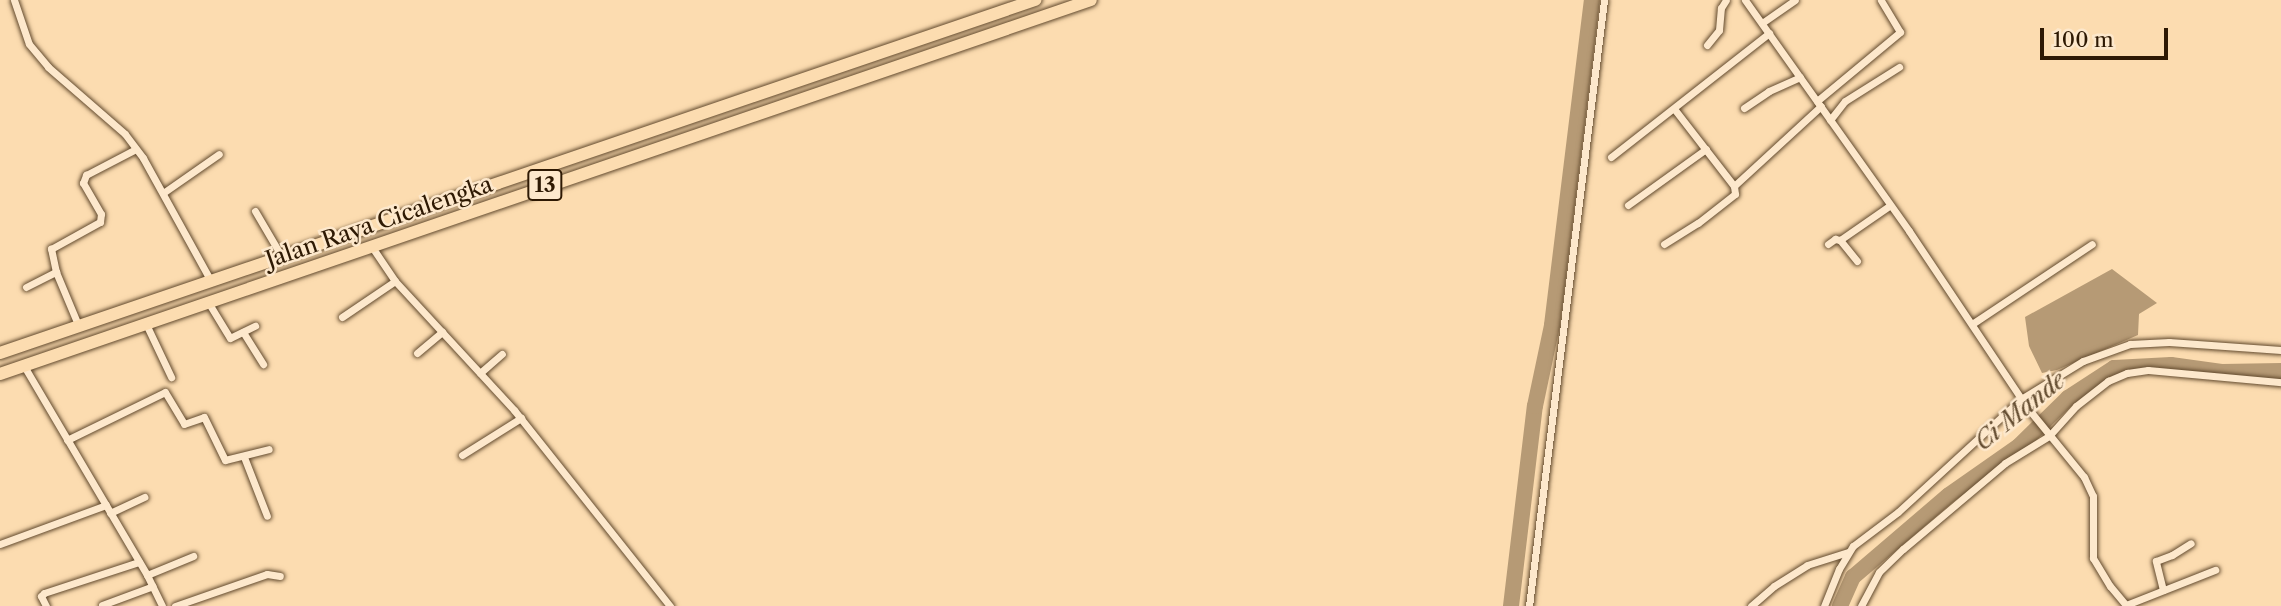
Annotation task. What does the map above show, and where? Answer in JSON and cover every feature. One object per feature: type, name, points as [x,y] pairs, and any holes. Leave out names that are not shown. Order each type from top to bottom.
[{"type":"highway","name":"Jalan Raya Cicalengka","points":[[0,353],[1035,0]]},
{"type":"highway","name":"Jalan Raya Cicalengka","points":[[0,374],[1091,0]]},
{"type":"highway","points":[[264,264],[270,283]]},
{"type":"street","points":[[14,0],[29,44],[48,67],[125,134],[163,193],[211,282]]},
{"type":"street","points":[[1529,606],[1604,0]]},
{"type":"street","points":[[1707,45],[1719,30],[1721,8],[1726,0]]},
{"type":"street","points":[[1745,0],[1972,324],[2023,402],[2088,484],[2093,496],[2093,558],[2110,586],[2127,606],[2215,569]]},
{"type":"street","points":[[1762,23],[1795,0]]},
{"type":"street","points":[[1734,186],[1819,104],[1900,32],[1881,0]]},
{"type":"street","points":[[1611,157],[1675,110],[1769,33]]},
{"type":"street","points":[[1830,120],[1845,101],[1899,67]]},
{"type":"street","points":[[1744,108],[1769,91],[1786,86],[1800,76]]},
{"type":"street","points":[[1664,244],[1734,196],[1734,186],[1675,110]]},
{"type":"street","points":[[79,327],[56,272],[51,249],[102,219],[83,179],[135,149]]},
{"type":"street","points":[[1628,205],[1706,149]]},
{"type":"street","points":[[163,193],[219,154]]},
{"type":"street","points":[[1828,244],[1835,239],[1840,240],[1889,206]]},
{"type":"street","points":[[255,211],[282,257]]},
{"type":"street","points":[[1840,240],[1857,261]]},
{"type":"street","points":[[1972,324],[2092,244]]},
{"type":"street","points":[[372,247],[395,281],[521,418],[670,606]]},
{"type":"street","points":[[26,288],[56,272]]},
{"type":"street","points":[[342,317],[395,281]]},
{"type":"street","points":[[208,302],[230,338],[255,326]]},
{"type":"street","points":[[146,324],[171,377]]},
{"type":"street","points":[[243,332],[263,364]]},
{"type":"street","points":[[418,353],[442,332]]},
{"type":"street","points":[[1751,606],[1774,586],[1807,565],[1848,552],[2023,402],[2083,361],[2130,344],[2169,342],[2281,350]]},
{"type":"street","points":[[480,373],[502,354]]},
{"type":"street","points":[[24,366],[147,575],[162,606]]},
{"type":"street","points":[[1861,606],[1879,572],[1903,549],[2006,463],[2048,435],[2090,393],[2127,373],[2148,370],[2281,382]]},
{"type":"street","points":[[67,440],[164,392],[184,424],[204,417],[225,460],[269,449]]},
{"type":"street","points":[[462,455],[521,418]]},
{"type":"street","points":[[244,457],[267,516]]},
{"type":"street","points":[[110,513],[145,497]]},
{"type":"street","points":[[0,544],[106,505]]},
{"type":"street","points":[[2163,590],[2155,561],[2172,555],[2191,543]]},
{"type":"street","points":[[1824,606],[1848,552]]},
{"type":"street","points":[[147,575],[193,556]]},
{"type":"street","points":[[46,606],[41,596],[44,593],[139,562]]},
{"type":"street","points":[[175,606],[267,574],[280,576]]},
{"type":"street","points":[[102,605],[153,586]]},
{"type":"shaded area","points":[[2112,269],[2157,303],[2139,314],[2138,335],[2057,370],[2042,373],[2029,346],[2025,317]]},
{"type":"waterway","points":[[1511,606],[1535,406],[1552,325],[1592,0]]},
{"type":"waterway","name":"Ci Mande","points":[[1840,606],[1853,577],[1949,495],[2019,446],[2068,398],[2114,368],[2171,365],[2222,372],[2281,371]]}]
